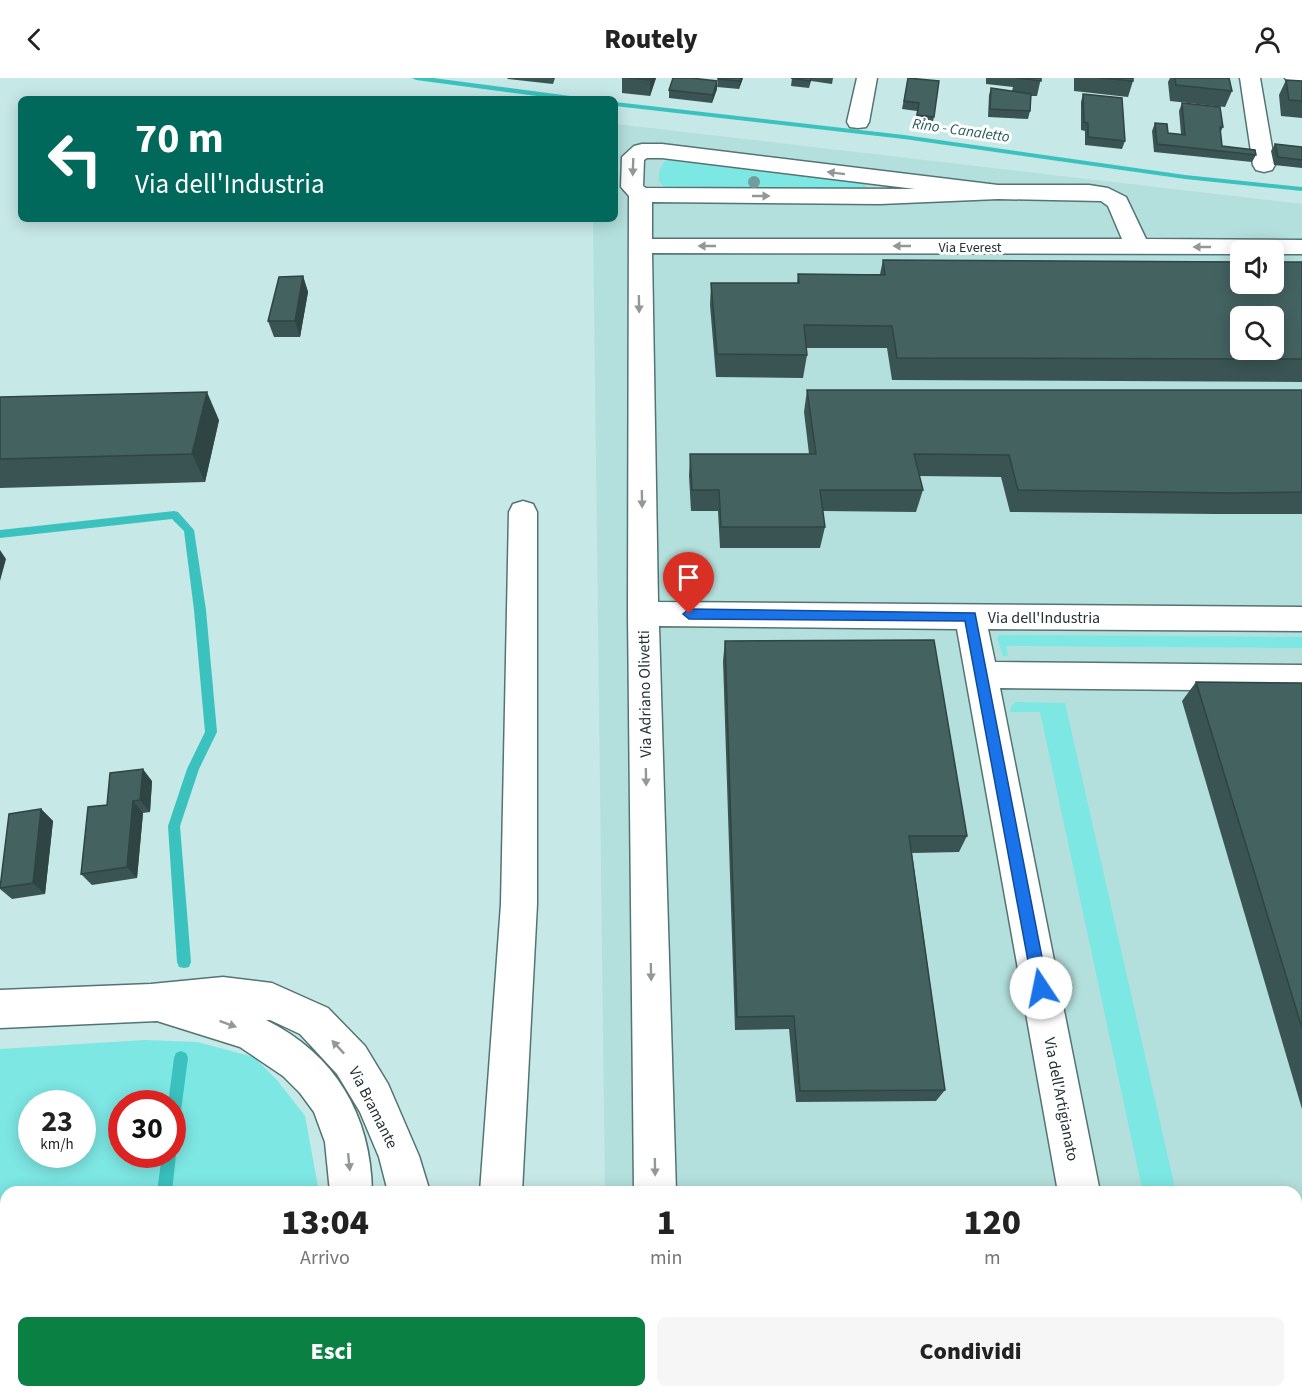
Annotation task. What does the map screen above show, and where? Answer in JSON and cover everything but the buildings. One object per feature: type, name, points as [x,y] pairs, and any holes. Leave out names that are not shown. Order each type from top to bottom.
[{"type":"street","points":[[858,122],[867,78]]},
{"type":"street","points":[[1250,78],[1264,165]]},
{"type":"street","points":[[1295,78],[1302,79]]},
{"type":"street","name":"Via Adriano Olivetti","points":[[655,1186],[643,614],[640,195],[632,187],[633,157],[642,151],[662,151],[881,188]]},
{"type":"street","points":[[640,195],[881,188],[1089,192],[1107,195],[1118,202],[1137,247]]},
{"type":"street","name":"Via Everest","points":[[639,246],[1302,248]]},
{"type":"street","points":[[501,1186],[519,904],[523,512]]},
{"type":"street","name":"Via dell'Industria","points":[[643,614],[1302,619]]},
{"type":"street","name":"Via dell'Artigianato","points":[[970,616],[1078,1186]]},
{"type":"street","points":[[982,675],[1302,678]]},
{"type":"street","name":"Via Bramante","points":[[0,1009],[152,1003],[223,995],[272,1002],[314,1021],[351,1060],[374,1098],[399,1156],[407,1186]]},
{"type":"street","name":"Via Bramante","points":[[152,1003],[220,1021],[255,1034],[293,1058],[320,1085],[340,1118],[349,1154],[351,1186]]},
{"type":"shaded area","points":[[618,124],[1302,204],[1302,1186],[605,1186],[593,222],[618,222]]},
{"type":"shaded area","points":[[668,160],[864,183],[866,187],[862,189],[666,188],[659,182],[659,172],[664,162]]},
{"type":"shaded area","points":[[999,635],[1302,637],[1302,648],[1006,646],[1008,656],[1003,656],[997,637]]},
{"type":"shaded area","points":[[1016,702],[1065,703],[1175,1186],[1142,1186],[1040,712],[1010,712],[1011,706]]},
{"type":"shaded area","points":[[145,1040],[197,1042],[254,1057],[277,1080],[305,1116],[318,1186],[0,1186],[0,1049]]},
{"type":"waterway","name":"Rino - Canaletto","points":[[416,78],[555,96]]},
{"type":"waterway","name":"Rino - Canaletto","points":[[618,104],[904,137],[1185,177],[1302,189]]},
{"type":"waterway","points":[[0,534],[174,515],[189,530],[200,610],[211,732],[193,769],[174,826],[184,962]]},
{"type":"waterway","points":[[177,1090],[181,1058]]},
{"type":"waterway","points":[[165,1186],[167,1168]]},
{"type":"route","points":[[689,614],[970,616],[1041,988]]}]
